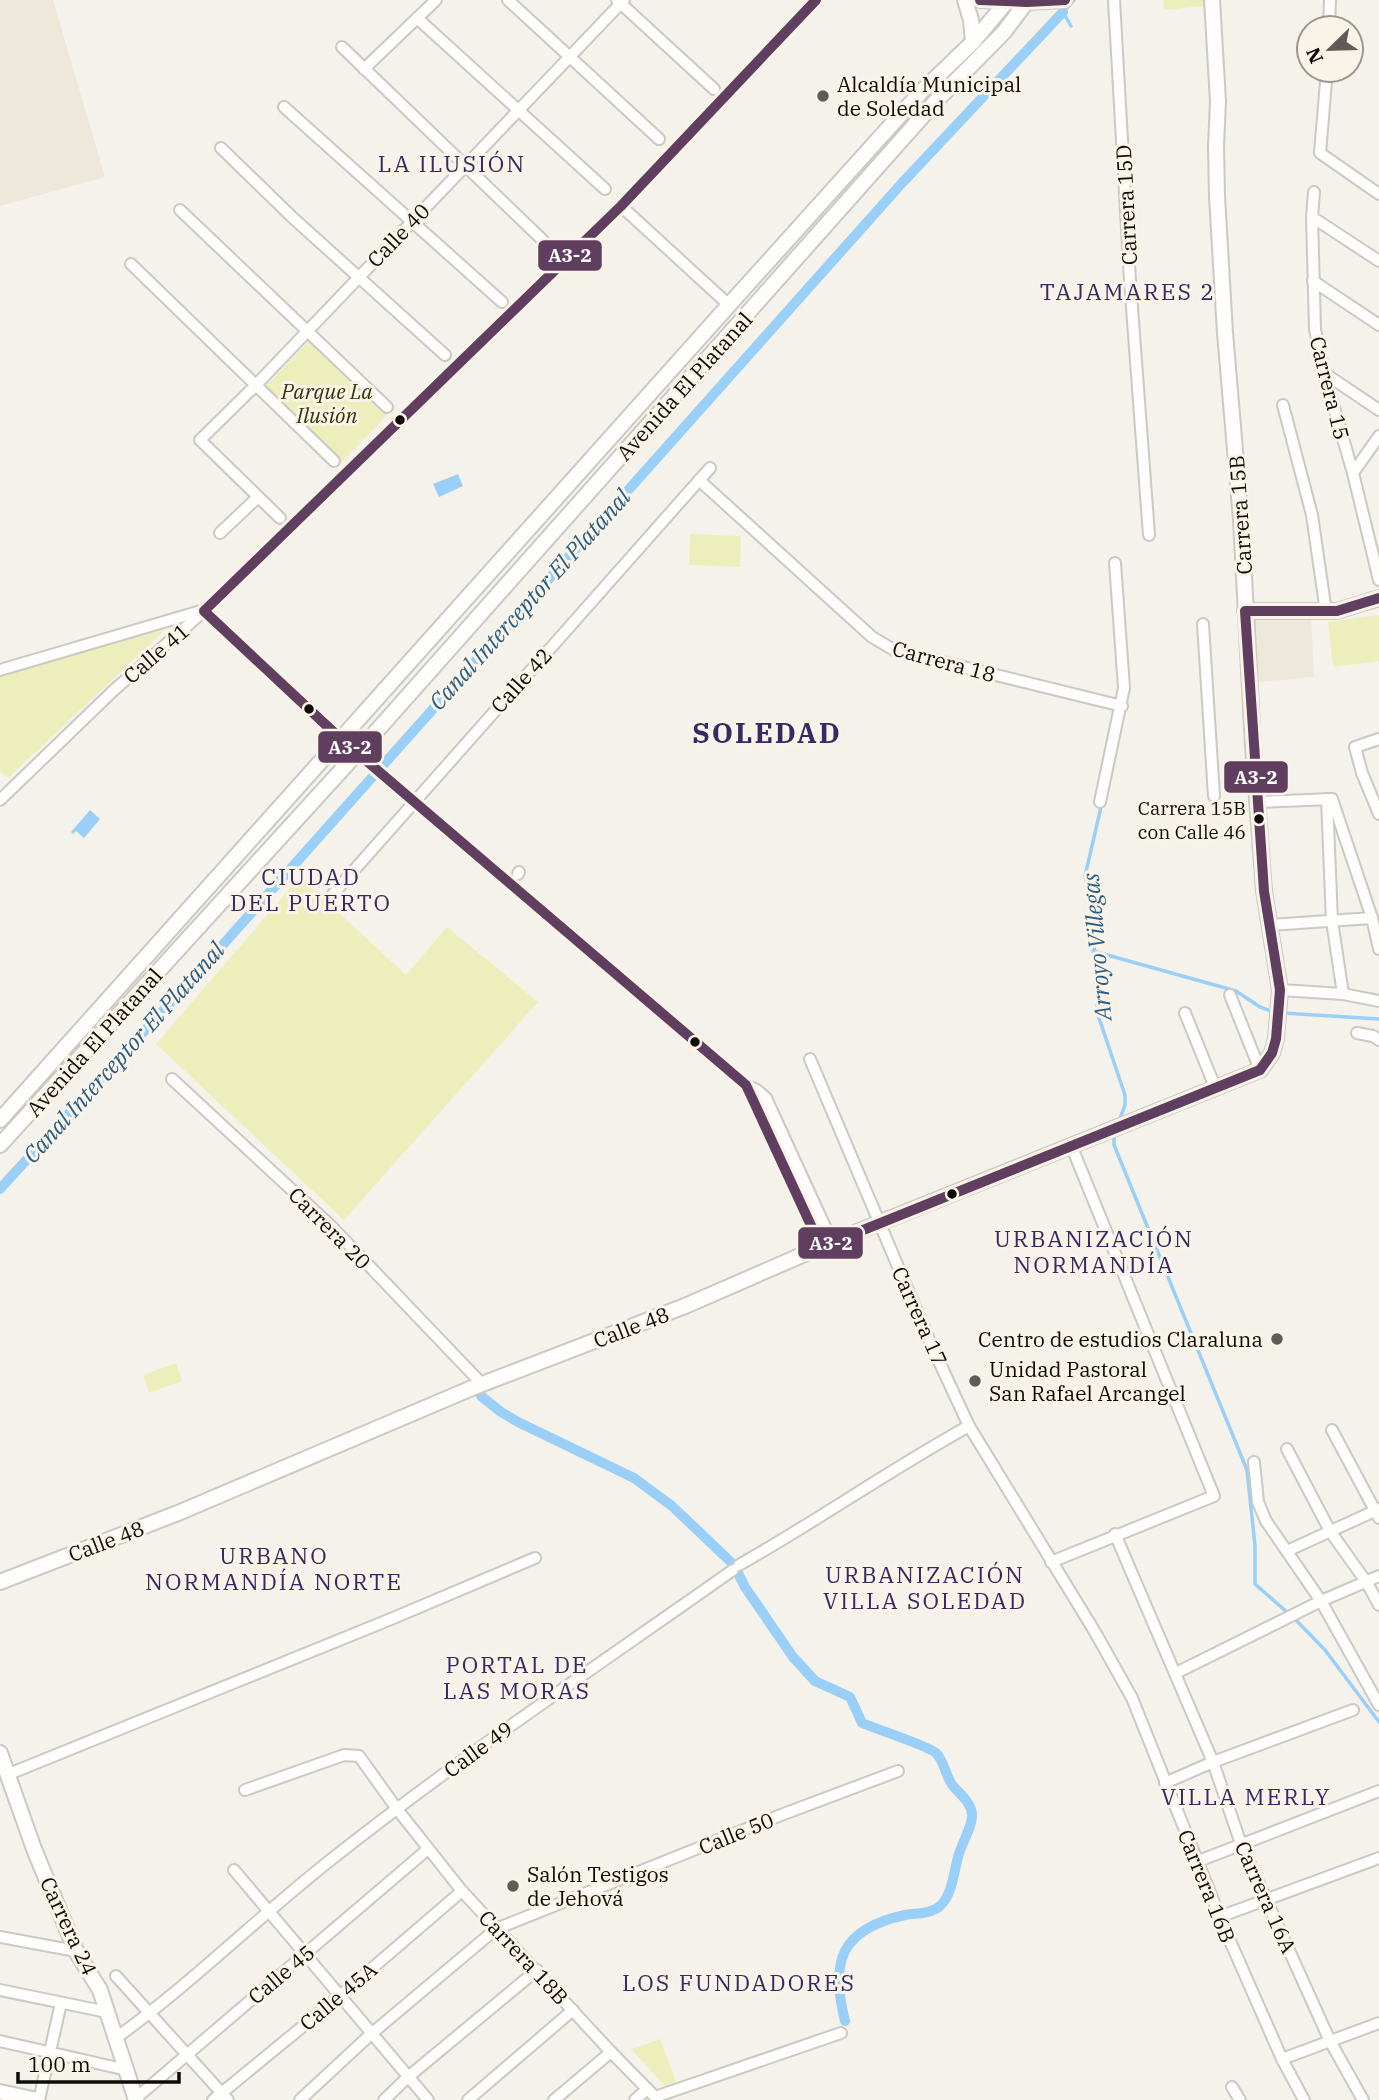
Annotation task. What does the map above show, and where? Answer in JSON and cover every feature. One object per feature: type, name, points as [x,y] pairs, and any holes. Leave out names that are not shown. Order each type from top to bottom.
[{"type":"main road","points":[[965,0],[971,20],[972,42]]},
{"type":"main road","points":[[980,0],[1063,1]]},
{"type":"main road","name":"Carrera 15B","points":[[1212,0],[1219,101],[1216,146],[1222,286],[1241,520],[1257,802],[1264,891],[1280,990],[1280,1012],[1272,1053],[1261,1070]]},
{"type":"main road","name":"Avenida El Platanal","points":[[0,1121],[729,305],[920,93],[972,42],[1007,1]]},
{"type":"main road","name":"Avenida El Platanal","points":[[0,1145],[361,755],[936,101],[1004,32],[1028,1]]},
{"type":"main road","points":[[1245,611],[1325,612],[1379,598]]},
{"type":"main road","name":"Calle 48","points":[[0,1582],[178,1513],[480,1385],[685,1306],[826,1244],[1102,1132],[1120,1122],[1261,1070]]},
{"type":"main road","name":"Carrera 24","points":[[0,1753],[34,1849],[76,1951],[100,1990],[136,2100]]},
{"type":"main road","points":[[0,2092],[38,2100]]},
{"type":"street","points":[[365,69],[436,0]]},
{"type":"street","points":[[508,0],[659,139]]},
{"type":"street","name":"Calle 41","points":[[0,800],[114,690],[204,611],[621,206],[816,0]]},
{"type":"street","name":"Carrera 15D","points":[[1114,0],[1130,281],[1149,535]]},
{"type":"street","points":[[621,1],[714,89]]},
{"type":"street","name":"Calle 40","points":[[258,496],[200,440],[571,57],[621,1]]},
{"type":"street","points":[[417,18],[605,189]]},
{"type":"street","points":[[342,47],[556,253]]},
{"type":"street","points":[[1326,84],[1320,153],[1379,194]]},
{"type":"street","points":[[284,107],[502,302]]},
{"type":"street","points":[[221,148],[292,217],[445,355]]},
{"type":"street","name":"Carrera 15","points":[[1314,192],[1312,281],[1315,329],[1324,373],[1376,558],[1379,580]]},
{"type":"street","points":[[621,206],[729,305]]},
{"type":"street","points":[[180,210],[387,407]]},
{"type":"street","points":[[1312,217],[1379,261]]},
{"type":"street","points":[[131,264],[334,461]]},
{"type":"street","points":[[1312,281],[1379,325]]},
{"type":"street","points":[[1324,373],[1379,410]]},
{"type":"street","points":[[1283,405],[1312,514],[1325,612]]},
{"type":"street","points":[[1353,473],[1379,436]]},
{"type":"street","name":"Calle 42","points":[[333,894],[710,468]]},
{"type":"street","name":"Carrera 18","points":[[699,480],[872,637],[894,650],[1122,706]]},
{"type":"street","points":[[220,533],[258,496],[280,518]]},
{"type":"street","points":[[1100,802],[1124,688],[1115,563]]},
{"type":"street","points":[[0,670],[204,611],[342,740],[752,1090],[826,1244]]},
{"type":"street","points":[[1203,624],[1214,796]]},
{"type":"street","points":[[1379,739],[1355,747],[1362,773],[1375,795],[1379,814]]},
{"type":"street","points":[[1257,802],[1330,799]]},
{"type":"street","points":[[1330,799],[1372,918],[1379,948]]},
{"type":"street","points":[[1330,799],[1332,921],[1343,995]]},
{"type":"street","points":[[1269,925],[1372,918]]},
{"type":"street","points":[[1280,990],[1379,1001]]},
{"type":"street","points":[[1230,995],[1261,1070]]},
{"type":"street","points":[[1185,1013],[1216,1087]]},
{"type":"street","points":[[1357,1033],[1379,1040]]},
{"type":"street","name":"Carrera 17","points":[[810,1059],[969,1426],[1051,1562]]},
{"type":"street","name":"Carrera 20","points":[[172,1079],[332,1227],[480,1385]]},
{"type":"street","points":[[1051,1562],[1214,1496],[1071,1145]]},
{"type":"street","name":"Calle 49","points":[[116,2038],[151,2013],[269,1911],[397,1809],[512,1724],[736,1567],[969,1426]]},
{"type":"street","points":[[1286,1551],[1377,1513],[1332,1430]]},
{"type":"street","points":[[1287,1449],[1330,1531],[1367,1583],[1379,1605]]},
{"type":"street","points":[[1254,1462],[1258,1502],[1266,1521],[1321,1601],[1379,1705]]},
{"type":"street","name":"Carrera 16A","points":[[1115,1534],[1177,1673],[1213,1762],[1241,1844],[1329,2041],[1363,2100]]},
{"type":"street","points":[[9,1774],[535,1558]]},
{"type":"street","name":"Carrera 16B","points":[[1051,1562],[1132,1698],[1219,1917],[1282,2059],[1304,2100]]},
{"type":"street","points":[[1177,1673],[1321,1601],[1379,1576]]},
{"type":"street","points":[[1165,1783],[1213,1762],[1353,1710]]},
{"type":"street","name":"Carrera 18B","points":[[245,1790],[353,1754],[359,1756],[428,1850],[462,1891],[653,2095]]},
{"type":"street","name":"Calle 50","points":[[300,2100],[371,2034],[496,1929],[898,1771]]},
{"type":"street","points":[[1196,1862],[1379,1791]]},
{"type":"street","name":"Calle 45","points":[[136,2100],[428,1850]]},
{"type":"street","points":[[1219,1917],[1379,1858]]},
{"type":"street","points":[[234,1870],[428,2100]]},
{"type":"street","name":"Calle 45A","points":[[220,2098],[462,1891]]},
{"type":"street","points":[[0,1937],[76,1951]]},
{"type":"street","points":[[384,2100],[537,1970]]},
{"type":"street","points":[[116,1976],[187,2054],[220,2098]]},
{"type":"street","points":[[0,1990],[107,2012]]},
{"type":"street","points":[[38,2100],[61,2003]]},
{"type":"street","points":[[468,2100],[573,2010]]},
{"type":"street","points":[[1282,2059],[1379,2023]]},
{"type":"street","points":[[635,2100],[841,2033]]},
{"type":"street","points":[[0,2041],[127,2070]]},
{"type":"street","points":[[554,2100],[611,2052]]},
{"type":"street","points":[[1232,2087],[1240,2100]]},
{"type":"shaded area","points":[[0,0],[53,0],[105,177],[0,206]]},
{"type":"shaded area","points":[[1252,616],[1311,616],[1314,677],[1258,682]]},
{"type":"green space","points":[[1163,0],[1205,0],[1205,6],[1164,10]]},
{"type":"green space","name":"Parque La Ilusión","points":[[310,340],[387,415],[341,463],[264,388]]},
{"type":"green space","points":[[690,534],[741,536],[740,567],[689,565]]},
{"type":"green space","points":[[1379,615],[1379,661],[1333,667],[1328,622]]},
{"type":"green space","points":[[165,630],[8,778],[0,772],[0,677],[119,640]]},
{"type":"green space","points":[[300,877],[406,975],[447,927],[538,1002],[344,1220],[156,1044]]},
{"type":"green space","points":[[176,1363],[182,1381],[149,1393],[143,1375]]},
{"type":"green space","points":[[660,2039],[676,2082],[665,2086],[631,2049]]},
{"type":"water","points":[[458,474],[463,486],[439,497],[433,484]]},
{"type":"water","points":[[90,810],[100,819],[84,838],[76,831],[73,834],[71,832]]},
{"type":"waterway","name":"Arroyo Villegas","points":[[1071,26],[1063,12],[1074,0]]},
{"type":"waterway","name":"Canal Interceptor El Platanal","points":[[0,1189],[203,967],[902,183],[1063,12]]},
{"type":"waterway","name":"Arroyo Villegas","points":[[1101,807],[1085,876],[1095,915],[1094,963],[1098,1015],[1125,1095],[1125,1105],[1119,1121]]},
{"type":"waterway","points":[[1093,951],[1236,991],[1260,1007],[1276,1013]]},
{"type":"waterway","points":[[1283,1013],[1379,1019]]},
{"type":"waterway","name":"Arroyo Villegas","points":[[1114,1135],[1114,1145],[1247,1470],[1255,1546],[1255,1584],[1288,1613]]},
{"type":"waterway","points":[[481,1396],[518,1422],[634,1478],[672,1506],[734,1565],[745,1587],[793,1657],[815,1681],[850,1697],[862,1723],[936,1753],[950,1782],[969,1804],[971,1822],[944,1902],[932,1910],[883,1921],[866,1929],[853,1939],[845,1951],[840,1965],[839,1982],[845,2021]]},
{"type":"waterway","name":"Arroyo Villegas","points":[[1294,1618],[1325,1650],[1379,1722]]},
{"type":"transit line","name":"A3-2","points":[[816,0],[621,206],[204,611],[342,740],[746,1085],[821,1247],[1260,1070],[1272,1053],[1276,1039],[1280,990],[1264,891],[1245,611],[1337,611],[1379,598]]},
{"type":"transit line","name":"A3-2","points":[[980,0],[1065,0]]},
{"type":"place","name":"Alcaldía Municipal de Soledad","points":[[823,96]]},
{"type":"place","name":"Carrera 15B con Calle 46","points":[[1259,819]]},
{"type":"place","name":"Centro de estudios Claraluna","points":[[1277,1339]]},
{"type":"place","name":"Unidad Pastoral San Rafael Arcangel","points":[[975,1381]]},
{"type":"place","name":"Salón Testigos de Jehová","points":[[513,1886]]},
{"type":"district","name":"LA ILUSIÓN","points":[[452,163]]},
{"type":"district","name":"TAJAMARES 2","points":[[1128,291]]},
{"type":"district","name":"SOLEDAD","points":[[767,732]]},
{"type":"district","name":"CIUDAD DEL PUERTO","points":[[311,889]]},
{"type":"district","name":"URBANIZACIÓN NORMANDÍA","points":[[1094,1251]]},
{"type":"district","name":"URBANO NORMANDÍA NORTE","points":[[274,1568]]},
{"type":"district","name":"URBANIZACIÓN VILLA SOLEDAD","points":[[925,1587]]},
{"type":"district","name":"PORTAL DE LAS MORAS","points":[[517,1677]]},
{"type":"district","name":"VILLA MERLY","points":[[1246,1796]]},
{"type":"district","name":"LOS FUNDADORES","points":[[739,1982]]}]
